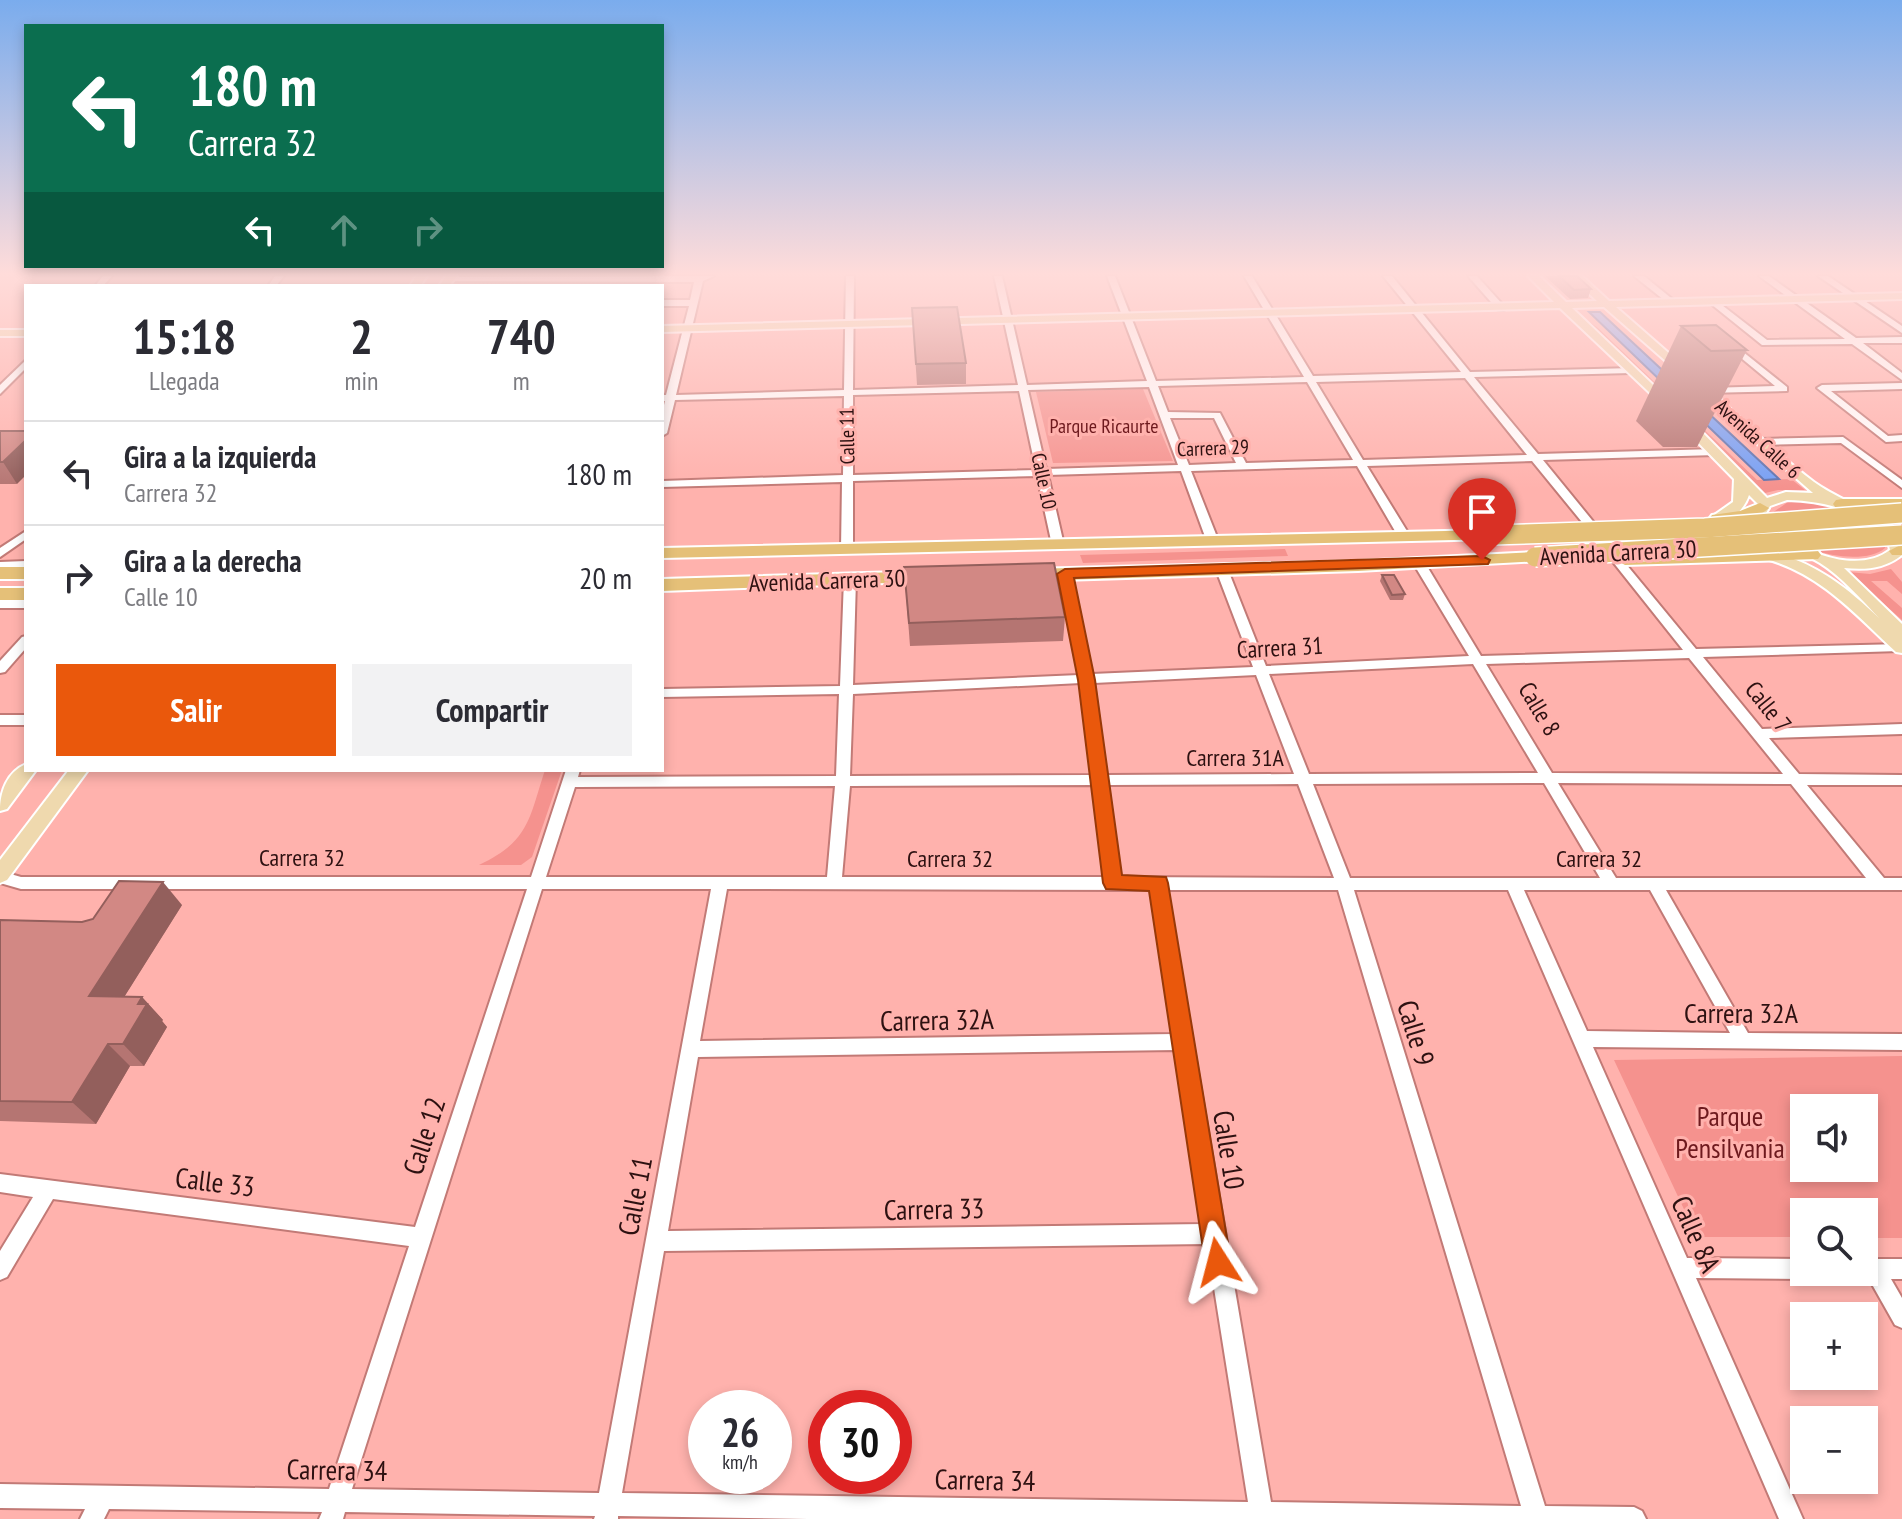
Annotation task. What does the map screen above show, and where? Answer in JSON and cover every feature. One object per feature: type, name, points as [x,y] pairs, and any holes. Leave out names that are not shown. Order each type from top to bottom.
[{"type":"highway","points":[[1839,503],[1893,504]]},
{"type":"highway","points":[[1329,538],[1401,531],[1718,519],[1744,516],[1762,506]]},
{"type":"highway","name":"Avenida Carrera 30","points":[[664,553],[1492,535],[1705,528],[1902,513]]},
{"type":"highway","name":"Avenida Carrera 30","points":[[1018,575],[1456,562],[1727,548],[1899,548]]},
{"type":"highway","points":[[1456,562],[1817,557]]},
{"type":"highway","name":"Avenida Carrera 30","points":[[664,585],[954,577]]},
{"type":"highway","points":[[0,594],[24,594]]},
{"type":"main road","name":"Avenida Calle 6","points":[[1607,347],[1739,474],[1762,506],[1763,524],[1773,535],[1817,557]]},
{"type":"main road","name":"Avenida Calle 6","points":[[1654,347],[1799,475],[1839,503]]},
{"type":"main road","points":[[1718,519],[1735,510],[1742,500],[1739,474]]},
{"type":"main road","points":[[1799,475],[1843,495],[1893,504]]},
{"type":"main road","points":[[1762,506],[1773,499],[1801,496],[1839,503],[1885,526],[1898,543],[1902,572]]},
{"type":"main road","points":[[1817,557],[1864,564],[1899,548]]},
{"type":"main road","points":[[1771,556],[1793,561],[1820,574],[1901,643]]},
{"type":"main road","points":[[1817,557],[1859,588],[1901,643]]},
{"type":"main road","points":[[0,804],[25,772]]},
{"type":"main road","points":[[0,876],[78,772]]},
{"type":"street","points":[[681,347],[666,398],[1631,370]]},
{"type":"street","name":"Calle 11","points":[[847,549],[848,347]]},
{"type":"street","name":"Calle 10","points":[[1015,347],[1058,545]]},
{"type":"street","points":[[1139,347],[1213,542]]},
{"type":"street","points":[[1292,347],[1401,531]]},
{"type":"street","points":[[1445,347],[1590,525]]},
{"type":"street","points":[[1704,391],[1784,389],[1733,347]]},
{"type":"street","points":[[1861,347],[1902,377]]},
{"type":"street","points":[[1,389],[24,365]]},
{"type":"street","points":[[0,404],[24,378]]},
{"type":"street","points":[[1902,386],[1822,388],[1886,439],[1902,438]]},
{"type":"street","points":[[1164,415],[1217,415],[1242,466]]},
{"type":"street","points":[[1762,442],[1843,440],[1902,485]]},
{"type":"street","name":"Carrera 29","points":[[664,484],[1041,470],[1716,452]]},
{"type":"street","points":[[0,554],[24,536]]},
{"type":"street","name":"Calle 7","points":[[1617,560],[1880,884]]},
{"type":"street","name":"Calle 8","points":[[1419,563],[1551,778],[1611,883]]},
{"type":"street","name":"Calle 9","points":[[1222,570],[1344,883],[1537,1517]]},
{"type":"street","points":[[1065,574],[1087,680],[1113,883]]},
{"type":"street","points":[[834,883],[843,782],[850,579]]},
{"type":"street","points":[[0,604],[24,604]]},
{"type":"street","points":[[0,669],[24,642]]},
{"type":"street","name":"Carrera 31","points":[[664,693],[847,690],[1901,643]]},
{"type":"street","points":[[0,720],[24,720]]},
{"type":"street","points":[[1759,734],[1902,729]]},
{"type":"street","name":"Carrera 31A","points":[[571,776],[843,782],[1551,778],[1798,782],[1902,780]]},
{"type":"street","name":"Calle 12","points":[[334,1510],[571,776]]},
{"type":"street","name":"Carrera 32","points":[[0,876],[21,883],[1902,884]]},
{"type":"street","name":"Calle 11","points":[[608,1511],[720,883]]},
{"type":"street","name":"Calle 10","points":[[1158,883],[1261,1517]]},
{"type":"street","name":"Calle 8A","points":[[1513,883],[1791,1519]]},
{"type":"street","points":[[1654,883],[1742,1038]]},
{"type":"street","name":"Carrera 32A","points":[[1581,1039],[1742,1038],[1902,1042]]},
{"type":"street","name":"Carrera 32A","points":[[691,1049],[1183,1042]]},
{"type":"street","name":"Calle 33","points":[[0,1183],[423,1238]]},
{"type":"street","points":[[0,1270],[48,1189]]},
{"type":"street","name":"Carrera 33","points":[[655,1241],[1213,1234]]},
{"type":"street","points":[[1680,1268],[1790,1269]]},
{"type":"street","points":[[1878,1269],[1902,1269]]},
{"type":"street","points":[[1878,1282],[1902,1318]]},
{"type":"street","name":"Carrera 34","points":[[0,1496],[97,1508],[1634,1519]]},
{"type":"green space","points":[[1612,347],[1618,347],[1757,480],[1791,479],[1805,490],[1765,493]]},
{"type":"green space","name":"Parque Ricaurte","points":[[1143,389],[1173,461],[1053,463],[1036,392]]},
{"type":"green space","points":[[1802,501],[1839,509],[1867,520],[1884,537],[1885,548],[1857,557],[1820,552],[1802,545],[1776,525],[1772,513],[1788,502]]},
{"type":"green space","points":[[1285,549],[1288,556],[1083,563],[1080,555]]},
{"type":"green space","points":[[1891,569],[1902,582],[1902,594],[1887,581],[1871,581],[1902,608],[1902,620],[1848,572],[1870,574]]},
{"type":"green space","points":[[544,772],[561,772],[532,857],[521,865],[479,865],[509,847],[531,815]]},
{"type":"green space","name":"Parque Pensilvania","points":[[1902,1056],[1902,1238],[1878,1238],[1878,1198],[1790,1198],[1790,1237],[1697,1237],[1614,1060]]},
{"type":"water","points":[[1625,347],[1637,347],[1779,479],[1764,480]]},
{"type":"building","points":[[915,347],[963,347],[966,363],[916,364]]},
{"type":"building","points":[[1706,347],[1743,347],[1747,350],[1711,351]]},
{"type":"building","points":[[0,431],[24,431],[24,442],[0,462]]},
{"type":"building","points":[[1054,563],[1065,617],[909,623],[904,567]]},
{"type":"building","points":[[1382,575],[1394,575],[1405,594],[1392,595]]},
{"type":"building","points":[[119,881],[163,882],[89,996],[142,997],[138,1004],[147,1004],[123,1044],[108,1044],[72,1102],[0,1101],[0,920],[82,922],[93,919]]},
{"type":"route","points":[[1218,1262],[1158,883],[1113,883],[1087,680],[1065,574],[1482,560]]}]
